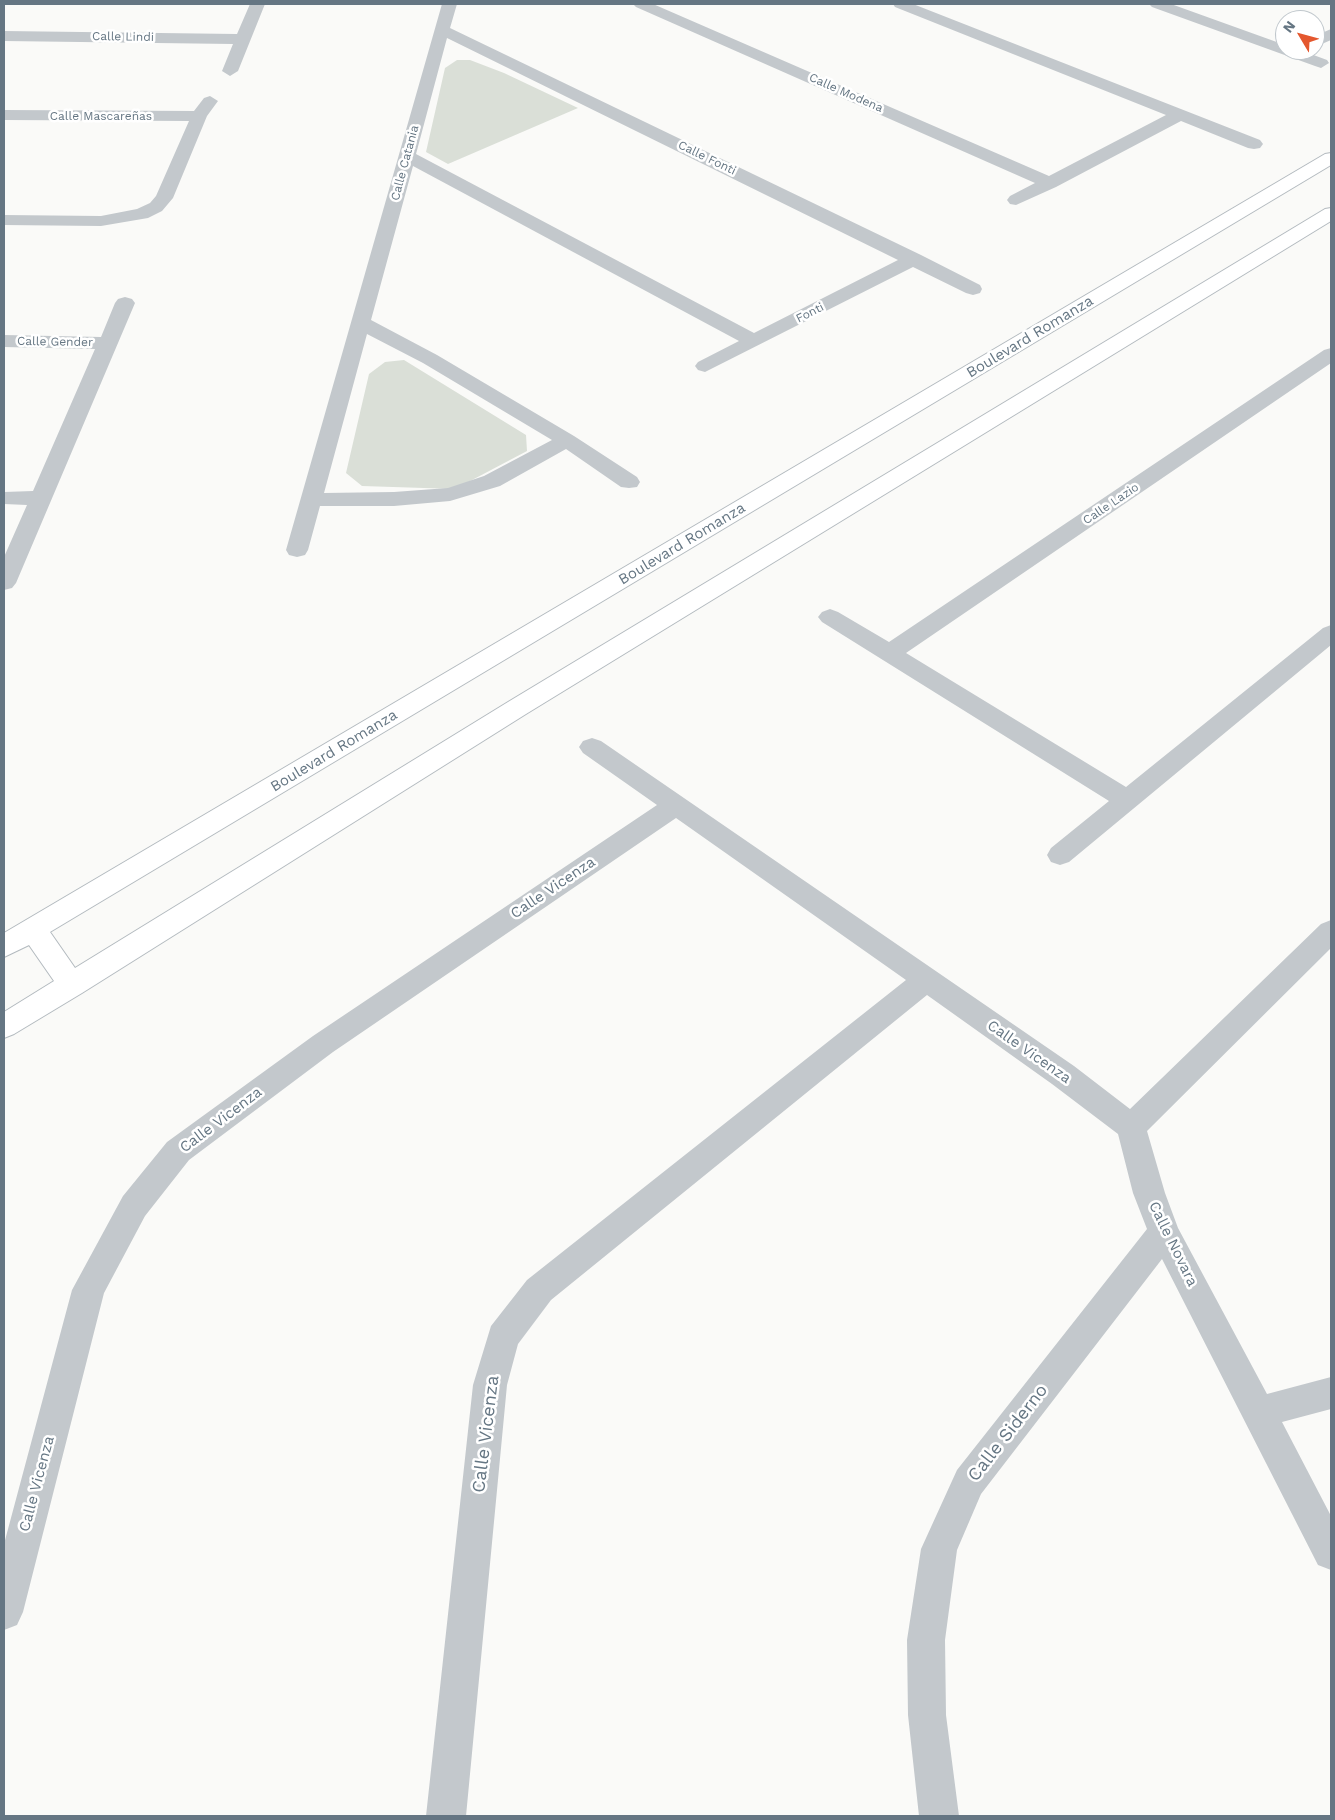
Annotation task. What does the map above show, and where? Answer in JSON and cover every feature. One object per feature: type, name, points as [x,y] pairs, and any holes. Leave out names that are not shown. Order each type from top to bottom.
[{"type":"main road","name":"Boulevard Romanza","points":[[4,946],[1331,158]]},
{"type":"main road","points":[[4,1026],[517,708],[1331,213]]},
{"type":"main road","points":[[33,930],[72,985]]},
{"type":"street","points":[[230,71],[257,4]]},
{"type":"street","name":"Calle Catania","points":[[297,550],[449,4]]},
{"type":"street","name":"Calle Modena","points":[[642,4],[1050,183]]},
{"type":"street","points":[[900,4],[1254,144]]},
{"type":"street","points":[[1157,4],[1275,44]]},
{"type":"street","name":"Calle Fonti","points":[[441,29],[914,259],[973,290]]},
{"type":"street","name":"Calle Lindi","points":[[4,36],[242,39]]},
{"type":"street","points":[[1317,60],[1322,62]]},
{"type":"street","points":[[4,220],[121,219],[142,214],[156,207],[164,198],[199,116],[210,101]]},
{"type":"street","name":"Calle Mascareñas","points":[[4,115],[199,116]]},
{"type":"street","points":[[1016,200],[1179,115]]},
{"type":"street","points":[[407,156],[754,341]]},
{"type":"street","name":"Fonti","points":[[705,366],[914,259]]},
{"type":"street","points":[[4,583],[125,303]]},
{"type":"street","points":[[361,323],[430,358],[567,440],[629,482]]},
{"type":"street","name":"Calle Gender","points":[[4,341],[107,343]]},
{"type":"street","name":"Calle Lazio","points":[[890,653],[1331,354]]},
{"type":"street","points":[[311,500],[394,498],[450,494],[492,481],[567,440]]},
{"type":"street","points":[[4,498],[40,498]]},
{"type":"street","points":[[830,617],[1128,800]]},
{"type":"street","points":[[1060,855],[1331,633]]},
{"type":"street","name":"Calle Vicenza","points":[[592,747],[1063,1075],[1131,1127]]},
{"type":"street","name":"Calle Vicenza","points":[[4,1612],[88,1290],[134,1206],[178,1151],[323,1044],[675,806]]},
{"type":"street","points":[[1131,1127],[1331,931]]},
{"type":"street","name":"Calle Vicenza","points":[[446,1816],[490,1385],[503,1337],[539,1290],[926,980]]},
{"type":"street","name":"Calle Novara","points":[[1131,1127],[1149,1193],[1164,1232],[1260,1412],[1331,1552]]},
{"type":"street","name":"Calle Siderno","points":[[939,1816],[927,1715],[926,1640],[939,1549],[969,1482],[1164,1232]]},
{"type":"street","points":[[1260,1412],[1331,1393]]},
{"type":"shaded area","points":[[457,60],[470,60],[504,73],[578,108],[448,164],[426,152],[445,68]]},
{"type":"shaded area","points":[[404,360],[526,435],[527,451],[455,489],[362,486],[346,473],[369,374],[385,362]]}]
